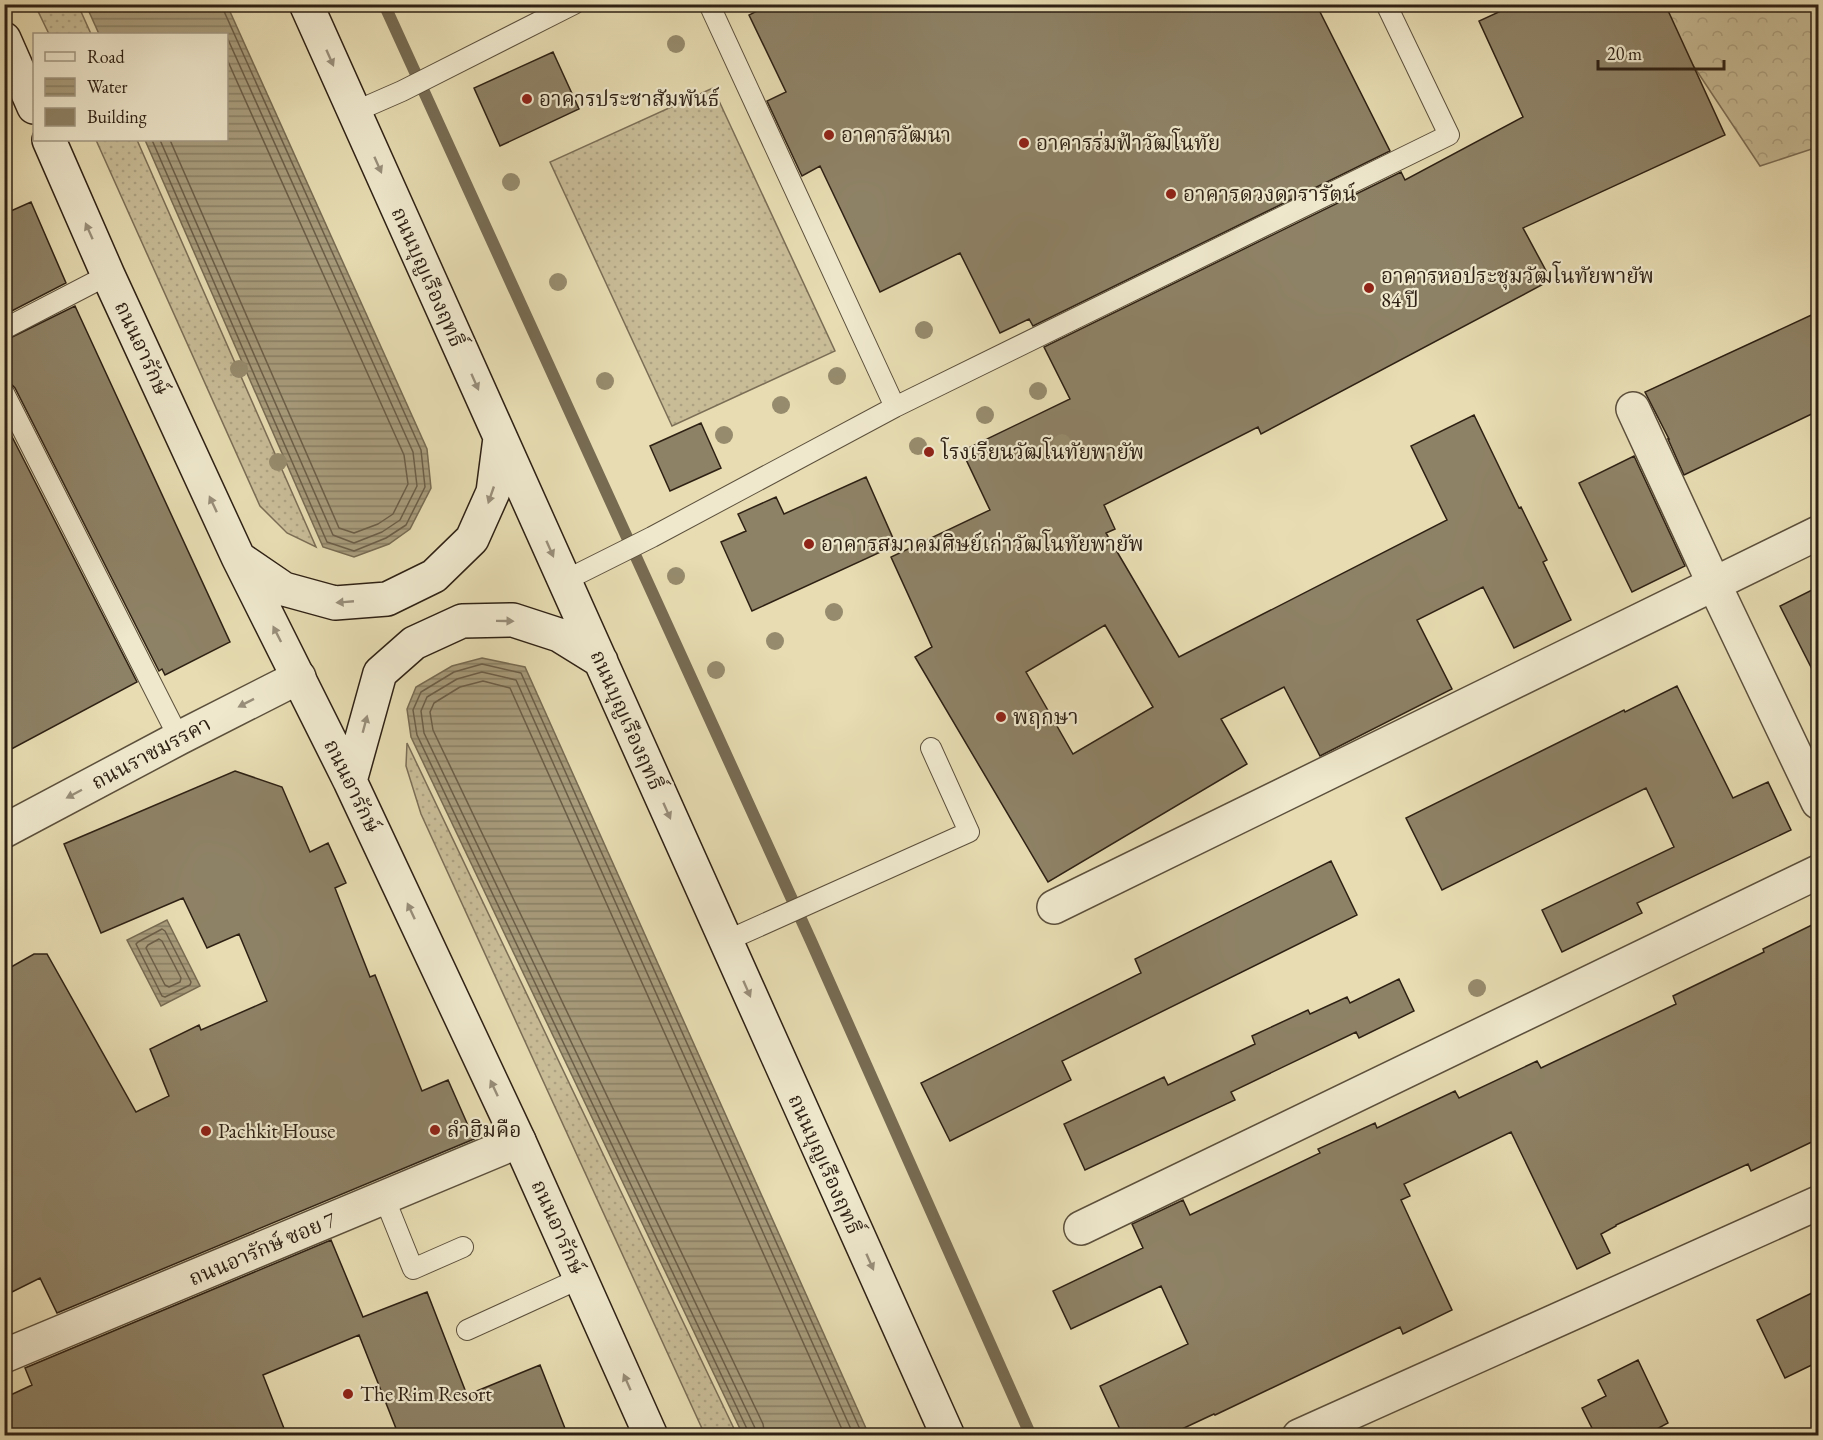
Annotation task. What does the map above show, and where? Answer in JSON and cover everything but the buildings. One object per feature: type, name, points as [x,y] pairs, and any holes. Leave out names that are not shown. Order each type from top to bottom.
[{"type":"main road","name":"ถนนบุญเรืองฤทธิ์","points":[[306,4],[948,1436]]},
{"type":"main road","points":[[4,39],[33,105]]},
{"type":"main road","name":"ถนนอารักษ์","points":[[49,141],[237,557],[350,781],[519,1141],[651,1436]]},
{"type":"main road","points":[[1633,409],[1818,802]]},
{"type":"main road","points":[[237,557],[284,589],[334,603],[387,599],[434,576],[472,539],[493,492],[500,438]]},
{"type":"main road","points":[[1054,907],[1818,533]]},
{"type":"main road","points":[[350,781],[380,673],[414,643],[462,621],[513,620],[559,635],[601,662]]},
{"type":"main road","name":"ถนนราชมรรคา","points":[[4,831],[299,677]]},
{"type":"main road","points":[[1081,1228],[1818,872]]},
{"type":"main road","name":"ถนนอารักษ์ ซอย 7","points":[[4,1356],[519,1141]]},
{"type":"main road","points":[[1299,1436],[1818,1203]]},
{"type":"lane","points":[[354,112],[402,91],[574,4]]},
{"type":"lane","points":[[709,4],[896,407]]},
{"type":"lane","points":[[564,580],[652,537],[896,407],[1449,135],[1387,5]]},
{"type":"lane","points":[[4,329],[108,274]]},
{"type":"lane","points":[[4,393],[179,738]]},
{"type":"lane","points":[[726,941],[969,832],[932,748]]},
{"type":"lane","points":[[384,1197],[413,1269],[463,1247]]},
{"type":"lane","points":[[467,1330],[581,1278]]},
{"type":"green space","points":[[35,5],[78,5],[91,33],[49,33]]},
{"type":"green space","points":[[1653,5],[1818,5],[1818,147],[1760,166]]},
{"type":"green space","points":[[713,88],[835,351],[672,426],[550,162]]},
{"type":"green space","points":[[96,141],[137,141],[316,547],[287,533],[260,506]]},
{"type":"green space","points":[[407,743],[737,1435],[705,1435],[421,814],[406,766]]},
{"type":"water","points":[[86,5],[227,5],[427,449],[431,488],[410,529],[389,544],[354,557],[323,547],[145,141],[228,141],[228,33],[99,33]]},
{"type":"water","points":[[482,658],[525,667],[869,1435],[743,1435],[411,737],[407,709],[416,687],[452,666]]},
{"type":"water","points":[[167,920],[200,986],[161,1006],[127,940]]},
{"type":"waterway","points":[[384,4],[811,941],[1031,1436]]},
{"type":"place","name":"อาคารประชาสัมพันธ์","points":[[527,99]]},
{"type":"place","name":"อาคารวัฒนา","points":[[829,135]]},
{"type":"place","name":"อาคารร่มฟ้าวัฒโนทัย","points":[[1024,143]]},
{"type":"place","name":"อาคารดวงดารารัตน์","points":[[1171,194]]},
{"type":"place","name":"อาคารหอประชุมวัฒโนทัยพายัพ 84 ปี","points":[[1369,288]]},
{"type":"place","name":"โรงเรียนวัฒโนทัยพายัพ","points":[[929,452]]},
{"type":"place","name":"อาคารสมาคมศิษย์เก่าวัฒโนทัยพายัพ","points":[[809,544]]},
{"type":"place","name":"พฤกษา","points":[[1001,717]]},
{"type":"place","name":"ลำฮิมคือ","points":[[435,1130]]},
{"type":"place","name":"Pachkit House","points":[[206,1131]]},
{"type":"place","name":"The Rim Resort","points":[[348,1394]]}]
